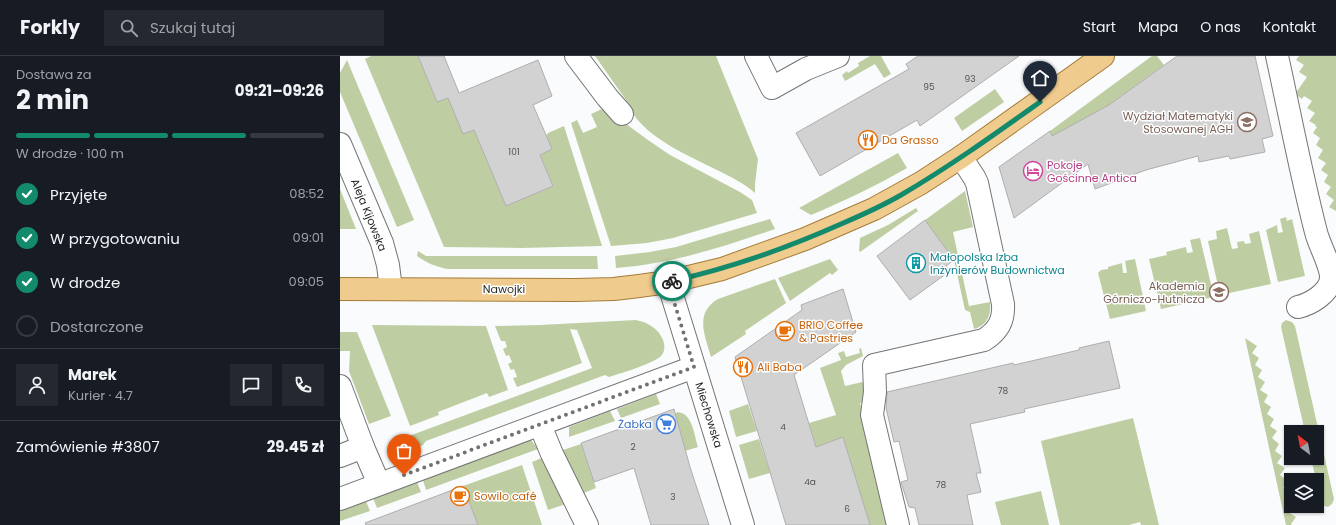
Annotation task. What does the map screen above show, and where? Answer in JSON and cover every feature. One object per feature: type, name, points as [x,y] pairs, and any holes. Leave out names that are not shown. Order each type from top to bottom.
[{"type":"main road","name":"Nawojki","points":[[340,289],[614,289],[668,282],[728,267],[812,236],[874,210],[900,196],[961,157],[1103,56]]},
{"type":"street","points":[[576,56],[606,97],[622,114]]},
{"type":"street","points":[[756,56],[772,88],[806,69],[838,56]]},
{"type":"street","points":[[1277,56],[1316,234],[1333,273],[1323,293],[1309,304],[1298,308]]},
{"type":"street","name":"Aleja Kijowska","points":[[340,144],[382,243],[388,265],[390,289]]},
{"type":"street","points":[[898,525],[872,415],[875,392],[874,365],[984,340],[997,330],[1003,316],[1003,304],[977,183],[961,157]]},
{"type":"street","name":"Miechowska","points":[[668,282],[743,525]]},
{"type":"street","points":[[340,500],[379,484],[694,367]]},
{"type":"street","points":[[340,386],[379,484]]},
{"type":"street","points":[[540,425],[552,454],[587,525]]},
{"type":"street","points":[[340,456],[363,447]]},
{"type":"green space","points":[[371,56],[418,56],[437,102],[448,98],[463,133],[474,130],[506,206],[553,186],[540,155],[552,149],[546,136],[548,133],[564,126],[602,246],[521,248],[444,247],[365,59]]},
{"type":"green space","points":[[595,56],[716,56],[758,159],[755,193],[734,179],[671,146],[647,130],[630,109],[631,107]]},
{"type":"green space","points":[[870,56],[881,56],[891,74],[884,78],[875,64],[845,81],[842,75],[859,66],[858,63]]},
{"type":"green space","points":[[1152,56],[1157,56],[1164,65],[1109,105],[1062,131],[1056,144],[1050,131]]},
{"type":"green space","points":[[1299,56],[1336,56],[1336,211],[1329,207],[1334,200],[1326,194],[1331,187],[1324,182],[1328,175],[1321,170],[1326,163],[1318,158],[1323,150],[1316,145],[1320,138],[1313,133],[1317,127],[1309,121],[1315,113],[1307,108],[1312,101],[1304,96],[1302,99],[1295,94],[1307,77],[1299,72],[1304,65],[1296,60]]},
{"type":"green space","points":[[347,60],[414,220],[397,227],[340,92],[340,73]]},
{"type":"green space","points":[[995,89],[1004,102],[962,131],[954,118]]},
{"type":"green space","points":[[604,108],[670,155],[740,192],[752,200],[757,213],[673,238],[647,243],[611,246],[571,123],[577,120],[583,133],[597,127],[591,114]]},
{"type":"green space","points":[[898,153],[907,168],[895,175],[860,193],[811,215],[799,208]]},
{"type":"green space","points":[[340,189],[356,229],[340,229]]},
{"type":"green space","points":[[965,191],[973,227],[953,232],[969,306],[990,302],[988,319],[983,325],[974,329],[970,312],[965,310],[954,260],[925,220]]},
{"type":"green space","points":[[916,208],[918,211],[860,252],[859,251],[860,238],[888,225]]},
{"type":"green space","points":[[1286,217],[1287,221],[1292,219],[1305,276],[1278,282],[1266,230],[1277,225],[1278,233],[1283,232],[1280,219]]},
{"type":"green space","points":[[770,219],[775,229],[736,242],[677,259],[616,268],[615,256],[676,247]]},
{"type":"green space","points":[[1227,228],[1232,249],[1238,248],[1237,242],[1244,241],[1245,244],[1251,243],[1249,234],[1259,231],[1271,284],[1220,295],[1208,241],[1217,239],[1216,231]]},
{"type":"green space","points":[[1200,238],[1214,297],[1161,309],[1149,259],[1167,255],[1166,252],[1186,247],[1187,253],[1193,252],[1190,240]]},
{"type":"green space","points":[[418,251],[426,256],[597,256],[598,269],[448,269],[424,261],[417,256]]},
{"type":"green space","points":[[830,259],[838,270],[832,275],[830,273],[790,301],[778,278]]},
{"type":"green space","points":[[1135,259],[1146,311],[1110,319],[1098,273],[1101,270],[1108,269],[1108,267],[1122,263],[1123,273],[1127,273],[1125,261]]},
{"type":"green space","points":[[775,279],[786,303],[745,331],[746,334],[711,357],[703,325],[706,311],[718,299]]},
{"type":"green space","points":[[636,320],[654,328],[662,338],[664,352],[657,359],[609,377],[605,375],[426,441],[423,445],[414,449],[409,436],[592,368],[577,330],[570,329],[582,363],[517,387],[513,378],[517,377],[514,369],[511,370],[508,364],[512,362],[509,355],[506,356],[503,349],[507,347],[505,341],[501,341],[495,326]]},
{"type":"green space","points":[[1286,320],[1292,322],[1295,326],[1317,425],[1303,425],[1281,327],[1282,323]]},
{"type":"green space","points":[[372,325],[486,326],[508,390],[489,397],[487,393],[438,412],[439,415],[410,426]]},
{"type":"green space","points":[[340,332],[357,332],[391,416],[369,424],[349,371],[350,351],[340,351]]},
{"type":"green space","points":[[1245,338],[1257,346],[1252,353],[1259,358],[1255,365],[1262,370],[1258,377],[1265,382],[1260,390],[1268,395],[1264,402],[1271,407],[1267,414],[1274,419],[1270,426],[1277,431],[1272,438],[1279,444],[1275,451],[1282,456],[1277,463],[1285,468],[1280,475],[1284,478],[1284,513],[1290,513],[1296,517],[1291,524],[1292,525],[1286,525]]},
{"type":"green space","points":[[861,348],[863,356],[846,365],[841,371],[845,386],[867,381],[867,402],[860,403],[890,525],[870,525],[843,437],[816,447],[809,423],[836,415],[820,368],[841,360],[838,353],[844,351],[846,357],[860,353],[859,349]]},
{"type":"green space","points":[[656,394],[660,404],[621,418],[617,409]]},
{"type":"green space","points":[[748,404],[757,431],[736,437],[729,411]]},
{"type":"green space","points":[[610,411],[615,421],[569,437],[569,427]]},
{"type":"green space","points":[[677,412],[682,413],[690,420],[698,447],[685,451],[675,415]]},
{"type":"green space","points":[[1133,418],[1159,525],[1141,525],[1140,522],[1129,525],[1060,525],[1041,441]]},
{"type":"green space","points":[[759,439],[770,473],[749,479],[739,445]]},
{"type":"green space","points":[[531,440],[538,449],[426,490],[423,480]]},
{"type":"green space","points":[[581,444],[596,488],[579,495],[560,451]]},
{"type":"green space","points":[[1324,455],[1334,499],[1332,504],[1328,507],[1324,506],[1324,473],[1314,473],[1313,465],[1324,465]]},
{"type":"green space","points":[[544,457],[569,503],[548,510],[532,462]]},
{"type":"green space","points":[[522,465],[542,525],[478,525],[463,486]]},
{"type":"green space","points":[[417,482],[421,492],[377,508],[373,498]]},
{"type":"green space","points":[[1041,491],[1049,525],[1001,525],[995,502]]},
{"type":"green space","points":[[366,501],[370,511],[340,521],[340,511]]},
{"type":"building","points":[[418,56],[444,56],[459,93],[538,60],[552,96],[533,105],[552,149],[540,155],[553,186],[506,206],[474,130],[463,134],[448,98],[437,102]]},
{"type":"building","points":[[918,56],[1019,56],[920,126],[917,120],[820,176],[796,133],[909,69],[906,64]]},
{"type":"building","points":[[1177,56],[1255,56],[1273,136],[1262,139],[1265,152],[1230,159],[1229,156],[1199,162],[1198,156],[1146,170],[1095,189],[1088,164],[1014,218],[999,167],[1050,131],[1052,136],[1109,105]]},
{"type":"building","name":"Małopolska Izba Inżynierów Budownictwa","points":[[925,220],[954,260],[946,266],[950,271],[910,300],[877,256]]},
{"type":"building","points":[[843,289],[856,332],[794,375],[816,447],[843,437],[870,525],[786,525],[735,357],[802,310],[801,305]]},
{"type":"building","points":[[1109,341],[1120,388],[1024,409],[1025,412],[970,424],[981,473],[976,473],[981,492],[967,495],[973,525],[919,525],[915,508],[909,507],[901,482],[908,480],[899,441],[894,442],[886,408],[887,392],[1013,363],[1014,365],[1079,350],[1079,348]]},
{"type":"building","points":[[674,409],[690,467],[709,525],[651,525],[634,468],[594,482],[581,443]]},
{"type":"building","points":[[463,486],[478,525],[366,525],[365,523]]},
{"type":"way so far","points":[[404,475],[694,367],[668,282],[672,281]]},
{"type":"place","name":"Wydział Matematyki Stosowanej AGH","points":[[1247,122]]},
{"type":"place","name":"Da Grasso","points":[[868,140]]},
{"type":"place","name":"Pokoje Gościnne Antica","points":[[1033,171]]},
{"type":"place","name":"Małopolska Izba Inżynierów Budownictwa","points":[[916,263]]},
{"type":"place","name":"Akademia Górniczo-Hutnicza","points":[[1219,292]]},
{"type":"place","name":"BRIO Coffee & Pastries","points":[[785,331]]},
{"type":"place","name":"Ali Baba","points":[[743,367]]},
{"type":"place","name":"Żabka","points":[[666,424]]},
{"type":"place","name":"Sowilo café","points":[[460,496]]},
{"type":"route","points":[[672,281],[722,269],[753,259],[805,240],[874,210],[920,184],[1040,102]]}]
